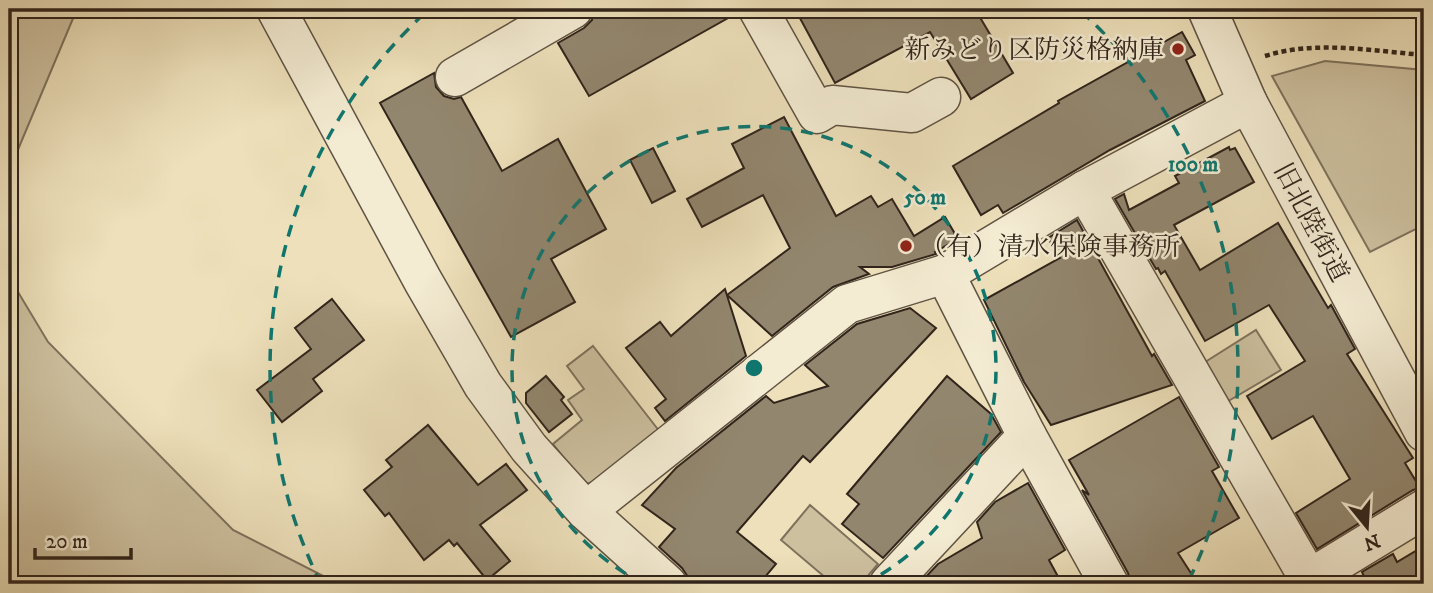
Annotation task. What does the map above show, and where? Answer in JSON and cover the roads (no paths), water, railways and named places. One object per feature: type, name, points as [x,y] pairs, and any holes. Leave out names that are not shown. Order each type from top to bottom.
[{"type":"street","points":[[276,9],[423,281],[483,384],[529,448],[586,511],[667,584]]},
{"type":"street","points":[[455,77],[573,9]]},
{"type":"street","points":[[758,9],[817,114],[832,105],[912,113],[941,97]]},
{"type":"street","name":"旧北陸街道","points":[[1207,9],[1248,103],[1424,432]]},
{"type":"street","points":[[586,511],[847,304],[945,274],[1085,190],[1248,103]]},
{"type":"street","points":[[1085,190],[1302,582],[1424,509]]},
{"type":"street","points":[[945,274],[1027,436],[1109,584]]},
{"type":"street","points":[[889,584],[1027,436]]},
{"type":"place","name":"新みどり区防災格納庫","points":[[1178,49]]},
{"type":"place","name":"（有）清水保険事務所","points":[[906,246]]}]
